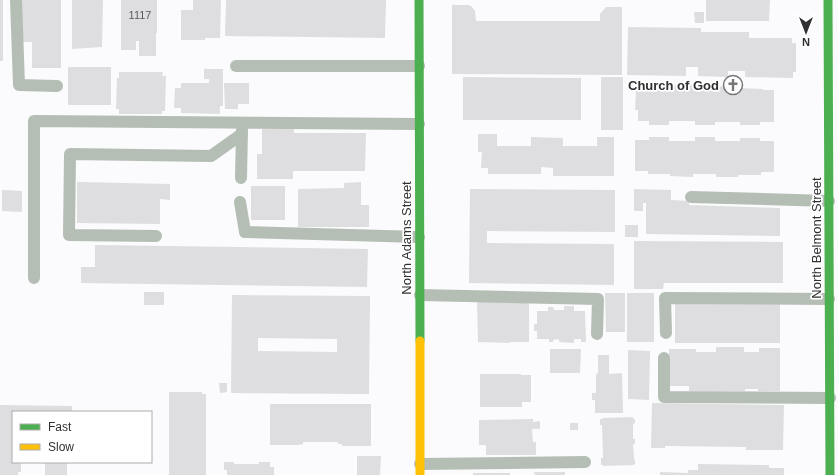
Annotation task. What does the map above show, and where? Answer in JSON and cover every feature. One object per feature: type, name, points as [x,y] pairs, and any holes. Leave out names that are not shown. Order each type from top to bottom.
[{"type":"street","name":"North Adams Street","points":[[418,0],[420,470]]},
{"type":"street","name":"North Belmont Street","points":[[828,0],[830,475]]},
{"type":"lane","points":[[16,0],[18,85],[57,86]]},
{"type":"lane","points":[[236,66],[419,66]]},
{"type":"lane","points":[[34,278],[34,121],[242,129],[419,124]]},
{"type":"lane","points":[[241,178],[242,129]]},
{"type":"lane","points":[[156,236],[69,235],[70,154],[211,156],[242,129]]},
{"type":"lane","points":[[691,197],[829,201]]},
{"type":"lane","points":[[240,202],[245,232],[419,237]]},
{"type":"lane","points":[[420,295],[598,299],[597,334]]},
{"type":"lane","points":[[666,333],[665,298],[829,299]]},
{"type":"lane","points":[[664,358],[664,397],[830,398]]},
{"type":"lane","points":[[420,470],[585,462]]},
{"type":"building","points":[[0,0],[3,0],[3,61],[0,61]]},
{"type":"building","points":[[21,0],[61,0],[61,68],[32,68],[32,42],[21,42]]},
{"type":"building","points":[[72,0],[103,0],[102,47],[72,49]]},
{"type":"building","points":[[121,0],[157,0],[156,56],[139,56],[139,41],[136,41],[136,50],[121,50]]},
{"type":"building","points":[[193,0],[221,0],[220,38],[205,38],[205,40],[181,40],[181,10],[193,10]]},
{"type":"building","points":[[226,0],[386,0],[385,38],[225,36]]},
{"type":"building","points":[[706,0],[770,0],[769,21],[706,21]]},
{"type":"building","points":[[452,5],[469,5],[472,7],[475,11],[476,21],[600,21],[600,14],[606,7],[622,7],[622,75],[452,74]]},
{"type":"building","points":[[694,12],[704,12],[704,23],[695,23]]},
{"type":"building","points":[[628,27],[701,28],[701,32],[749,32],[749,38],[792,38],[792,43],[796,43],[796,72],[793,72],[793,78],[745,77],[745,71],[728,71],[728,77],[698,76],[698,67],[686,67],[686,76],[627,75]]},
{"type":"building","points":[[68,67],[111,67],[111,105],[68,105]]},
{"type":"building","points":[[204,69],[223,69],[223,106],[220,106],[220,114],[181,113],[181,108],[174,108],[175,88],[181,88],[181,83],[209,83],[209,79],[204,79]]},
{"type":"building","points":[[119,72],[163,72],[162,76],[166,76],[165,111],[162,111],[162,114],[119,114],[119,109],[116,109],[117,78],[119,78]]},
{"type":"building","points":[[463,77],[581,78],[581,120],[463,120]]},
{"type":"building","points":[[601,77],[623,77],[623,130],[601,130]]},
{"type":"building","points":[[224,83],[249,83],[249,104],[238,104],[238,109],[225,109]]},
{"type":"building","points":[[671,85],[693,85],[693,87],[739,86],[739,88],[774,90],[774,122],[760,122],[760,125],[740,125],[740,122],[715,122],[715,125],[695,125],[695,121],[669,121],[669,125],[649,125],[649,121],[638,121],[638,110],[635,110],[636,90],[639,90],[639,87],[671,88]]},
{"type":"building","points":[[262,129],[294,129],[294,133],[366,133],[365,171],[293,171],[293,179],[257,179],[257,154],[262,154]]},
{"type":"building","points":[[478,134],[497,134],[497,146],[531,146],[531,137],[563,138],[563,146],[597,146],[597,137],[614,137],[614,176],[553,176],[553,168],[541,167],[541,174],[488,174],[488,168],[481,168],[482,152],[478,152]]},
{"type":"building","points":[[649,137],[669,137],[669,141],[695,141],[695,137],[715,137],[715,141],[740,141],[740,138],[760,138],[760,141],[774,141],[774,172],[761,172],[761,175],[738,175],[738,177],[716,177],[716,174],[693,174],[693,177],[670,176],[670,174],[648,174],[648,171],[635,171],[635,140],[649,140]]},
{"type":"building","points":[[77,182],[170,184],[170,200],[160,199],[160,224],[77,223]]},
{"type":"building","points":[[361,182],[361,205],[369,205],[369,227],[298,227],[298,189],[344,188],[344,183]]},
{"type":"building","points":[[251,186],[285,186],[285,220],[251,220]]},
{"type":"building","points":[[470,189],[615,190],[615,232],[487,231],[487,243],[614,244],[614,285],[469,283]]},
{"type":"building","points":[[634,189],[671,190],[671,200],[689,201],[689,205],[780,208],[780,236],[646,234],[646,203],[643,203],[643,211],[634,211]]},
{"type":"building","points":[[2,190],[22,191],[22,212],[2,211]]},
{"type":"building","points":[[625,225],[638,225],[638,237],[625,237]]},
{"type":"building","points":[[634,241],[783,242],[783,283],[664,283],[663,289],[634,289]]},
{"type":"building","points":[[95,245],[368,249],[367,287],[81,283],[81,267],[95,267]]},
{"type":"building","points":[[144,292],[164,292],[164,305],[144,305]]},
{"type":"building","points":[[605,293],[625,293],[625,332],[606,332]]},
{"type":"building","points":[[627,293],[654,293],[654,342],[627,342]]},
{"type":"building","points":[[232,295],[370,296],[369,394],[231,393]],"holes":[[[258,338],[337,339],[337,352],[258,351]]]},
{"type":"building","points":[[529,299],[529,342],[478,342],[477,302],[514,302]]},
{"type":"building","points":[[675,303],[780,304],[780,343],[675,343]]},
{"type":"building","points":[[564,306],[574,306],[574,311],[585,311],[586,342],[581,342],[581,339],[574,339],[574,343],[559,342],[559,339],[549,342],[549,339],[537,339],[537,331],[534,331],[534,324],[537,324],[537,311],[548,311],[548,307],[553,307],[554,310],[564,310]]},
{"type":"building","points":[[716,347],[744,347],[744,352],[759,352],[759,348],[780,348],[780,391],[758,391],[758,389],[745,389],[745,391],[689,391],[689,386],[669,386],[669,349],[696,349],[696,352],[716,352]]},
{"type":"building","points":[[550,349],[581,349],[580,373],[550,373]]},
{"type":"building","points":[[628,350],[650,351],[649,400],[628,399]]},
{"type":"building","points":[[598,355],[609,355],[609,374],[622,373],[623,413],[595,413],[595,400],[592,400],[592,393],[596,393]]},
{"type":"building","points":[[480,374],[531,375],[531,402],[522,402],[522,407],[480,407]]},
{"type":"building","points":[[219,383],[227,383],[227,392],[220,393]]},
{"type":"building","points":[[169,392],[202,392],[202,394],[206,394],[206,475],[169,475]]},
{"type":"building","points":[[652,403],[784,405],[783,450],[746,450],[746,447],[665,446],[665,448],[651,448]]},
{"type":"building","points":[[270,404],[371,404],[371,446],[342,446],[342,444],[338,444],[338,442],[303,442],[303,444],[298,445],[270,445]]},
{"type":"building","points":[[0,405],[72,406],[72,411],[12,411],[12,463],[21,463],[21,472],[18,472],[18,475],[0,475]]},
{"type":"building","points":[[633,417],[633,419],[635,419],[635,423],[633,424],[633,439],[635,439],[635,444],[633,444],[635,464],[601,465],[601,458],[603,458],[602,425],[600,425],[600,419]]},
{"type":"building","points":[[533,419],[533,422],[540,421],[540,429],[532,429],[533,442],[536,442],[536,455],[486,455],[486,445],[479,445],[479,420]]},
{"type":"building","points":[[570,423],[578,423],[578,430],[570,430]]},
{"type":"building","points":[[357,456],[381,456],[380,475],[357,475]]},
{"type":"building","points":[[224,462],[234,462],[234,464],[259,464],[259,462],[270,462],[270,467],[274,467],[274,475],[227,475],[227,470],[224,470]]},
{"type":"building","points":[[45,463],[67,463],[67,475],[45,475]]},
{"type":"building","points":[[698,464],[769,465],[769,468],[784,468],[784,475],[660,475],[660,472],[688,473],[688,470],[698,470]]},
{"type":"building","points":[[534,472],[565,472],[565,475],[535,475]]},
{"type":"building","points":[[473,473],[510,473],[510,475],[473,475]]},
{"type":"traffic: fast","points":[[419,0],[420,341]]},
{"type":"traffic: fast","points":[[828,0],[830,475]]},
{"type":"traffic: slow","points":[[420,341],[420,475]]},
{"type":"place","name":"Church of God","points":[[733,85]]}]
